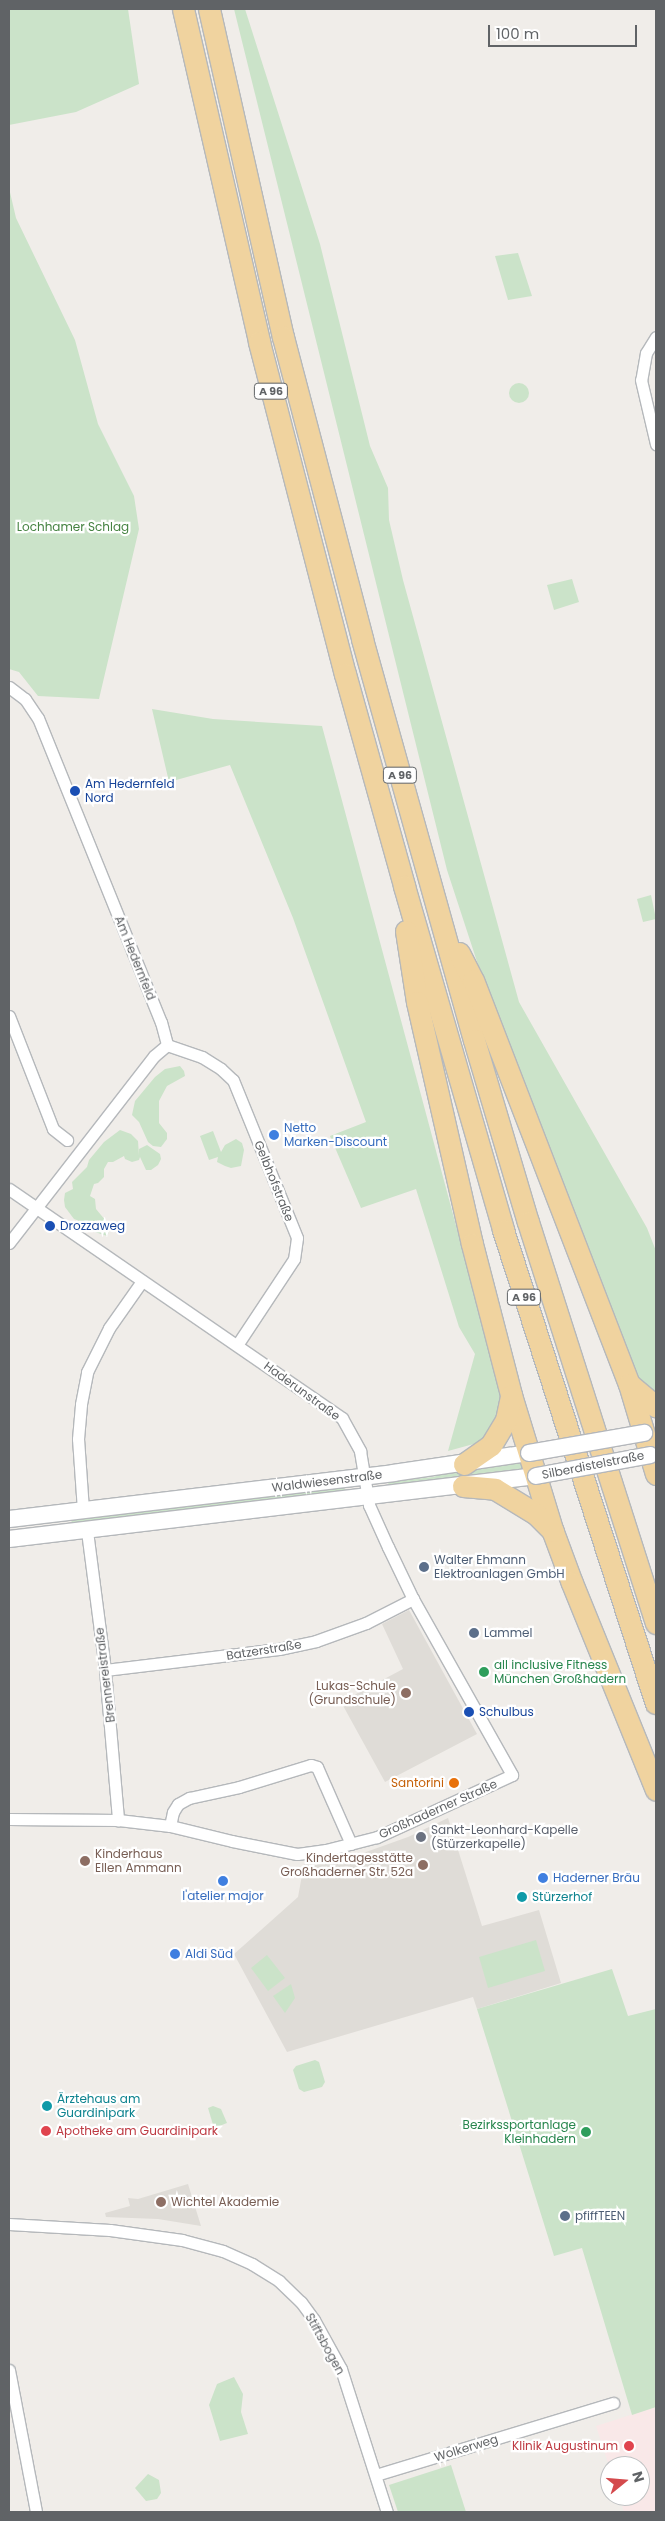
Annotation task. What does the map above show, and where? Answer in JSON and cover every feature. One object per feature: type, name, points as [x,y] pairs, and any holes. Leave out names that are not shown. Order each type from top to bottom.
[{"type":"highway","name":"A 96","points":[[183,9],[259,342],[345,674],[404,886],[503,1230],[656,1703]]},
{"type":"highway","name":"A 96","points":[[209,9],[288,355],[362,639],[474,1040],[528,1222],[656,1623]]},
{"type":"highway","points":[[404,886],[406,941],[417,1002],[472,1244],[511,1395],[553,1532],[656,1790]]},
{"type":"highway","points":[[438,911],[473,980],[628,1384],[653,1464]]},
{"type":"highway","points":[[628,1384],[656,1407]]},
{"type":"highway","points":[[464,1464],[491,1445],[506,1420],[511,1395]]},
{"type":"highway","points":[[462,1486],[495,1489],[536,1514],[553,1532]]},
{"type":"main road","name":"Waldwiesenstraße","points":[[9,1519],[464,1464],[644,1433]]},
{"type":"main road","name":"Silberdistelstraße","points":[[536,1476],[653,1464]]},
{"type":"main road","name":"Waldwiesenstraße","points":[[9,1540],[536,1476]]},
{"type":"street","points":[[656,337],[646,353],[642,380],[656,444]]},
{"type":"street","name":"Am Hedernfeld","points":[[9,687],[25,699],[38,718],[158,1017],[167,1045]]},
{"type":"street","points":[[9,1016],[11,1030],[53,1129],[67,1140]]},
{"type":"street","points":[[9,1243],[154,1056],[167,1045]]},
{"type":"street","name":"Gelbhofstraße","points":[[167,1045],[182,1052],[202,1057],[221,1069],[233,1080],[297,1238],[294,1259],[237,1345]]},
{"type":"street","name":"Haderunstraße","points":[[9,1189],[342,1418],[360,1451],[367,1497],[384,1539],[413,1599],[512,1775]]},
{"type":"street","points":[[83,1510],[78,1440],[81,1404],[87,1372],[109,1328],[142,1281]]},
{"type":"street","name":"Brennereistraße","points":[[87,1531],[105,1670],[118,1820]]},
{"type":"street","name":"Batzerstraße","points":[[105,1670],[279,1649],[316,1641],[366,1623],[413,1599]]},
{"type":"street","points":[[170,1826],[173,1812],[178,1804],[189,1798],[239,1787],[310,1765],[317,1767],[351,1844]]},
{"type":"street","name":"Großhaderner Straße","points":[[9,1819],[118,1820],[170,1826],[297,1854],[376,1838],[512,1775]]},
{"type":"street","name":"Stiftsbogen","points":[[9,2224],[110,2230],[182,2240],[223,2251],[252,2264],[279,2281],[301,2302],[335,2358],[350,2393],[387,2512]]},
{"type":"street","points":[[9,2370],[36,2512]]},
{"type":"street","name":"Wolkerweg","points":[[376,2476],[613,2403]]},
{"type":"shaded area","name":"Lukas-Schule (Grundschule)","points":[[409,1610],[477,1734],[385,1782],[341,1702],[403,1669],[382,1624]]},
{"type":"shaded area","points":[[448,1818],[482,1926],[539,1910],[561,1983],[477,2009],[473,1997],[287,2052],[234,1954],[298,1897],[304,1864],[352,1857],[408,1837]]},
{"type":"shaded area","name":"Wichtel Akademie","points":[[188,2184],[201,2226],[158,2219],[106,2217],[105,2213],[130,2206],[128,2198],[138,2199]]},
{"type":"shaded area","name":"Klinik Augustinum","points":[[656,2407],[656,2512],[624,2512],[622,2506],[650,2506],[650,2456],[606,2456],[596,2426]]},
{"type":"green space","points":[[9,9],[128,9],[139,84],[76,112],[9,125]]},
{"type":"green space","points":[[234,9],[245,9],[320,244],[370,446],[388,488],[389,520],[403,580],[519,1002],[647,1228],[656,1251],[656,1397],[634,1376],[483,980],[447,870]]},
{"type":"green space","name":"Lochhamer Schlag","points":[[9,188],[16,218],[75,340],[98,424],[134,496],[139,529],[99,699],[38,696],[19,672],[9,669]]},
{"type":"green space","points":[[518,253],[532,296],[508,300],[495,256]]},
{"type":"green space","points":[[519,383],[526,386],[529,393],[526,400],[519,403],[512,400],[509,393],[512,386]]},
{"type":"green space","points":[[572,579],[579,602],[554,610],[547,585]]},
{"type":"green space","points":[[152,709],[213,719],[322,726],[505,1408],[481,1442],[448,1451],[475,1354],[459,1327],[416,1189],[361,1208],[330,1136],[366,1122],[293,918],[230,765],[169,782]]},
{"type":"green space","points":[[651,895],[656,919],[643,922],[637,899]]},
{"type":"green space","points":[[180,1066],[185,1076],[167,1086],[159,1101],[159,1123],[167,1133],[167,1139],[161,1147],[153,1146],[148,1142],[139,1122],[132,1115],[135,1101],[155,1077],[165,1069]]},
{"type":"green space","points":[[120,1130],[131,1134],[138,1141],[139,1155],[139,1149],[147,1145],[160,1154],[161,1159],[158,1165],[151,1170],[146,1170],[140,1157],[139,1160],[132,1162],[125,1159],[124,1156],[113,1162],[108,1162],[104,1169],[104,1177],[94,1184],[90,1196],[95,1199],[96,1209],[111,1227],[107,1236],[95,1232],[82,1222],[74,1219],[65,1207],[64,1200],[65,1193],[73,1189],[72,1182],[87,1167],[89,1160],[104,1142]]},
{"type":"green space","points":[[213,1131],[221,1152],[225,1145],[236,1139],[242,1143],[244,1150],[241,1166],[231,1168],[225,1166],[217,1162],[218,1157],[209,1160],[200,1136]]},
{"type":"green space","points":[[525,1458],[528,1468],[449,1480],[389,1486],[388,1482],[433,1477],[458,1469]]},
{"type":"green space","points":[[344,1483],[345,1491],[263,1500],[254,1506],[72,1527],[71,1515]]},
{"type":"green space","points":[[536,1940],[545,1971],[488,1988],[479,1957]]},
{"type":"green space","points":[[267,1955],[285,1978],[268,1991],[251,1968]]},
{"type":"green space","name":"Bezirkssportanlage Kleinhadern","points":[[612,1969],[628,2016],[656,2009],[656,2407],[632,2415],[582,2248],[554,2256],[477,2009]]},
{"type":"green space","points":[[291,1984],[295,1998],[285,2013],[273,1996]]},
{"type":"green space","points":[[315,2060],[319,2062],[325,2082],[322,2087],[304,2092],[299,2089],[293,2070],[296,2066]]},
{"type":"green space","points":[[213,2106],[221,2109],[227,2123],[214,2128],[208,2108]]},
{"type":"green space","points":[[234,2377],[243,2394],[241,2412],[248,2434],[220,2441],[209,2405],[217,2384]]},
{"type":"green space","points":[[451,2465],[466,2512],[398,2512],[389,2485]]},
{"type":"green space","points":[[148,2474],[159,2480],[161,2493],[157,2499],[146,2501],[135,2488]]},
{"type":"place","name":"Am Hedernfeld Nord","points":[[75,791]]},
{"type":"place","name":"Netto Marken-Discount","points":[[274,1135]]},
{"type":"place","name":"Drozzaweg","points":[[50,1226]]},
{"type":"place","name":"Walter Ehmann Elektroanlagen GmbH","points":[[424,1567]]},
{"type":"place","name":"Lammel","points":[[474,1633]]},
{"type":"place","name":"all inclusive Fitness München Großhadern","points":[[484,1672]]},
{"type":"place","name":"Lukas-Schule (Grundschule)","points":[[406,1693]]},
{"type":"place","name":"Schulbus","points":[[469,1712]]},
{"type":"place","name":"Santorini","points":[[454,1783]]},
{"type":"place","name":"Sankt-Leonhard-Kapelle (Stürzerkapelle)","points":[[421,1837]]},
{"type":"place","name":"Kinderhaus Ellen Ammann","points":[[85,1861]]},
{"type":"place","name":"Kindertagesstätte Großhaderner Str. 52a","points":[[423,1865]]},
{"type":"place","name":"Haderner Bräu","points":[[543,1878]]},
{"type":"place","name":"l'atelier major","points":[[223,1881]]},
{"type":"place","name":"Stürzerhof","points":[[522,1897]]},
{"type":"place","name":"Aldi Süd","points":[[175,1954]]},
{"type":"place","name":"Ärztehaus am Guardinipark","points":[[47,2106]]},
{"type":"place","name":"Apotheke am Guardinipark","points":[[46,2131]]},
{"type":"place","name":"Bezirkssportanlage Kleinhadern","points":[[586,2132]]},
{"type":"place","name":"Wichtel Akademie","points":[[161,2202]]},
{"type":"place","name":"pfiffTEEN","points":[[565,2216]]},
{"type":"place","name":"Klinik Augustinum","points":[[629,2446]]}]
